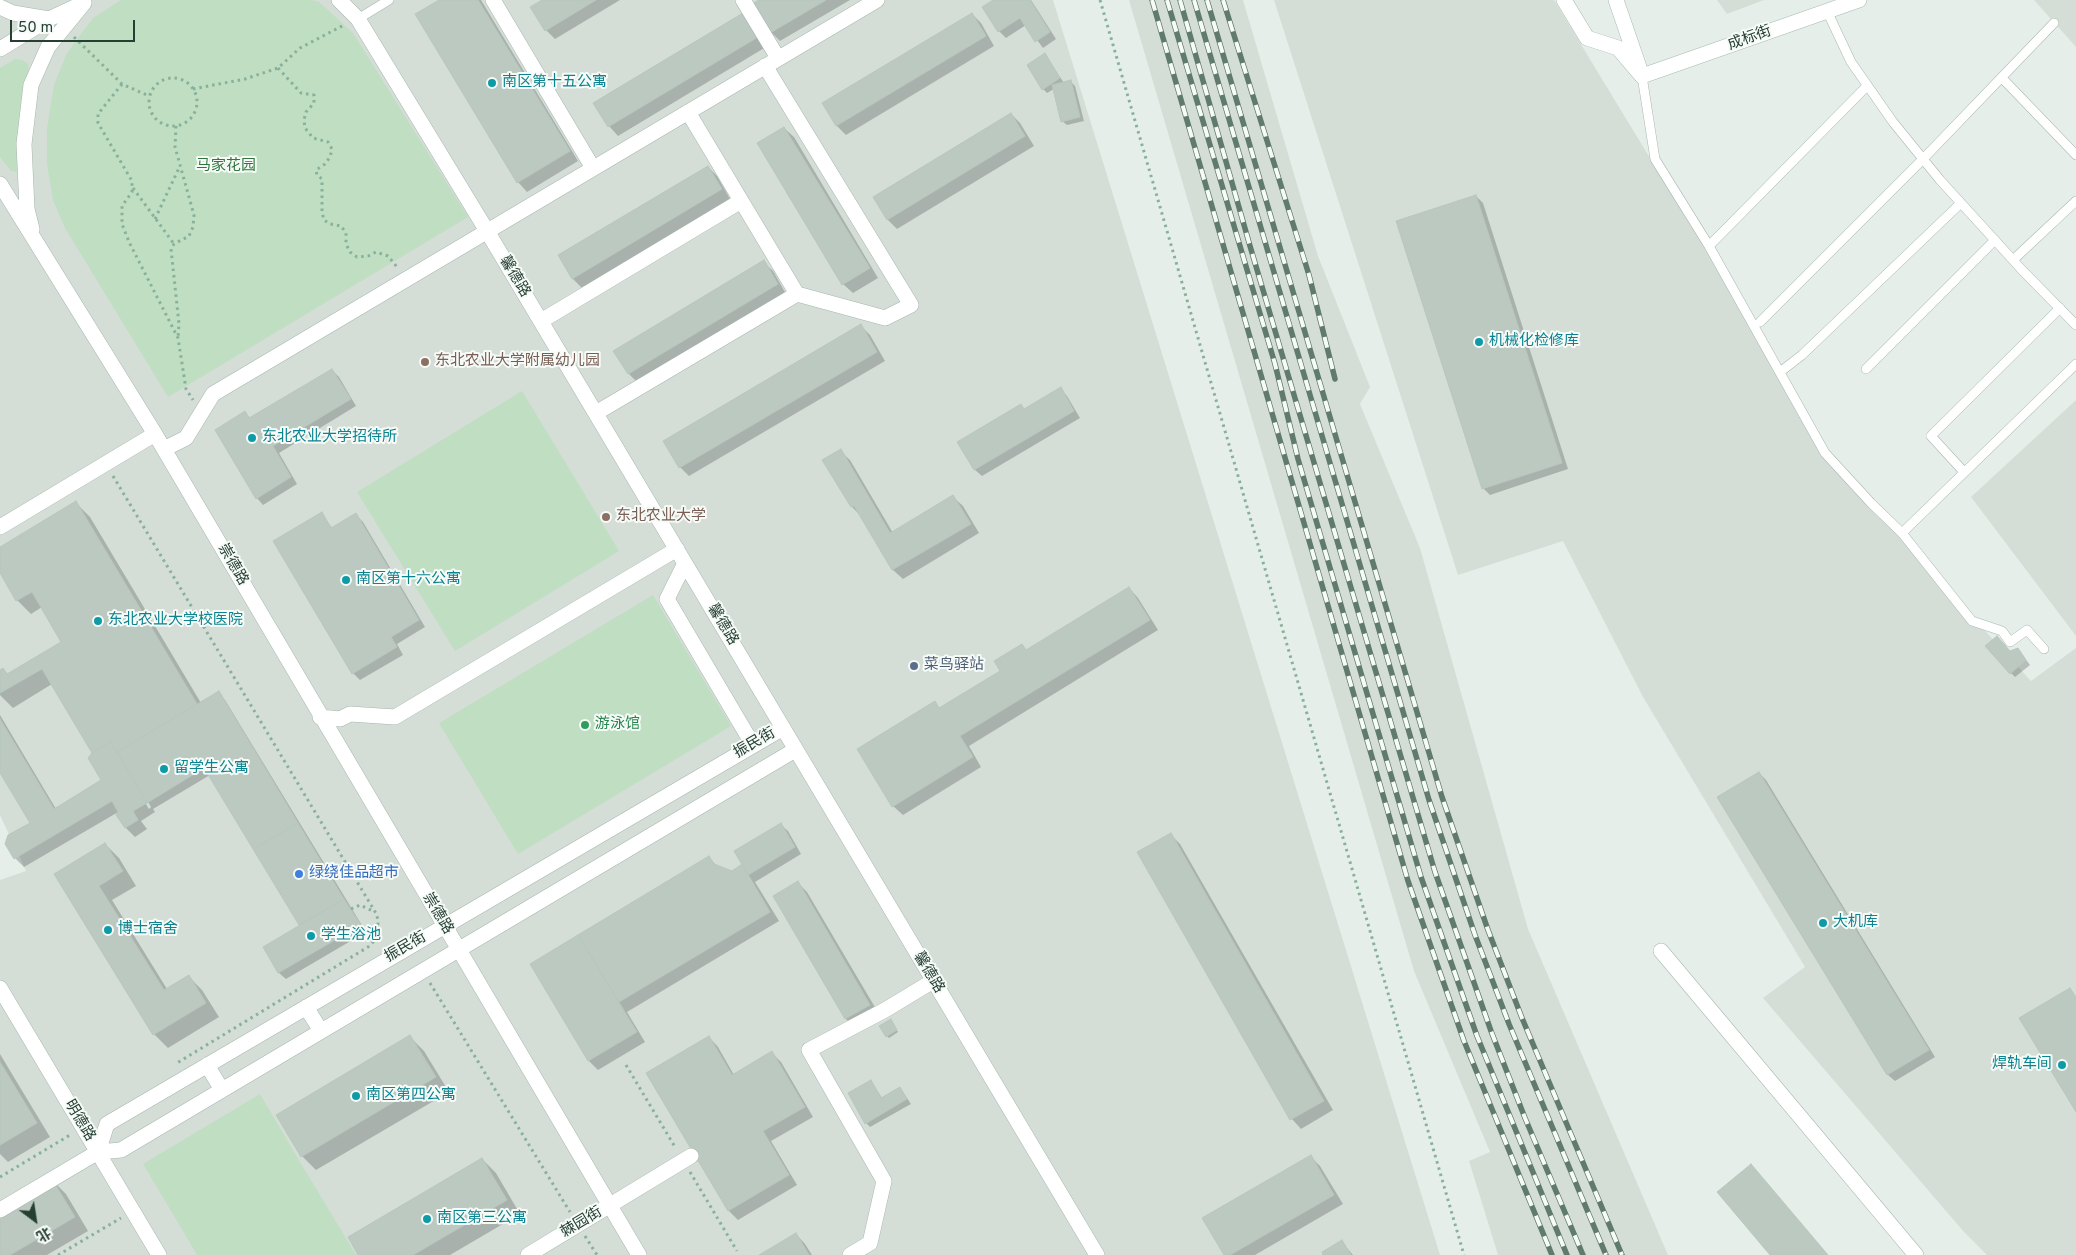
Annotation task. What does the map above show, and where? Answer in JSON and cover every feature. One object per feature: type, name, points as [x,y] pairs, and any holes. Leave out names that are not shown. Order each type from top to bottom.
[{"type":"street","name":"馨德路","points":[[339,0],[358,19],[596,413],[1096,1255]]},
{"type":"street","points":[[493,0],[593,168]]},
{"type":"street","points":[[743,0],[778,58]]},
{"type":"street","points":[[164,450],[186,438],[213,394],[877,0]]},
{"type":"street","points":[[1564,0],[1587,38],[1618,48],[1642,76]]},
{"type":"street","points":[[1616,0],[1642,76]]},
{"type":"street","name":"成标街","points":[[1642,76],[1859,0]]},
{"type":"street","points":[[0,50],[49,20],[87,2]]},
{"type":"street","points":[[35,242],[27,209],[24,144],[31,85],[48,47],[64,26],[87,2]]},
{"type":"street","points":[[0,7],[13,13],[49,20]]},
{"type":"street","points":[[688,112],[796,294],[885,318],[911,305],[765,66]]},
{"type":"street","name":"崇德路","points":[[0,184],[155,434],[320,717],[639,1255]]},
{"type":"street","points":[[541,322],[741,201]]},
{"type":"street","points":[[596,413],[796,294]]},
{"type":"street","points":[[0,527],[155,434]]},
{"type":"street","points":[[320,717],[340,719],[350,714],[395,717],[677,549]]},
{"type":"street","points":[[686,563],[666,598],[753,745]]},
{"type":"street","name":"振民街","points":[[98,1152],[108,1124],[782,728]]},
{"type":"street","name":"振民街","points":[[0,1210],[98,1152],[121,1150],[795,750]]},
{"type":"street","points":[[656,803],[668,825]]},
{"type":"street","points":[[549,865],[562,887]]},
{"type":"street","points":[[1661,951],[1916,1255]]},
{"type":"street","points":[[850,1255],[870,1243],[884,1182],[809,1050],[885,1010],[933,981]]},
{"type":"street","name":"明德路","points":[[0,988],[159,1255]]},
{"type":"street","points":[[306,1006],[321,1031]]},
{"type":"street","points":[[207,1065],[222,1090]]},
{"type":"street","name":"棘园街","points":[[528,1255],[691,1156]]},
{"type":"lane","points":[[346,0],[358,19],[389,0]]},
{"type":"lane","points":[[1827,11],[1851,62],[1893,122],[1961,203],[2076,325]]},
{"type":"lane","points":[[1760,322],[1923,159],[2054,23]]},
{"type":"lane","points":[[1642,76],[1655,158],[1709,246],[1825,453],[1902,533],[1972,621],[2002,632],[2010,642],[2027,630],[2044,649]]},
{"type":"lane","points":[[2002,78],[2076,155]]},
{"type":"lane","points":[[1709,246],[1867,86]]},
{"type":"lane","points":[[2013,260],[2076,201]]},
{"type":"lane","points":[[1780,372],[1802,355],[1961,203]]},
{"type":"lane","points":[[1866,368],[1995,240]]},
{"type":"lane","points":[[1964,472],[1931,436],[2060,308]]},
{"type":"lane","points":[[1902,533],[2076,364]]},
{"type":"path","points":[[1100,0],[1464,1255]]},
{"type":"path","points":[[194,89],[245,79],[278,68],[300,48],[358,19]]},
{"type":"path","points":[[64,26],[122,84],[149,96]]},
{"type":"path","points":[[278,68],[301,93],[314,95],[314,103],[306,112],[305,128],[312,138],[328,142],[332,149],[330,157],[325,164],[316,170],[322,179],[322,212],[324,220],[330,224],[341,226],[346,232],[346,244],[350,252],[357,257],[368,256],[376,252],[388,256],[407,278]]},
{"type":"path","points":[[173,77],[181,79],[194,89],[196,97],[194,113],[183,124],[176,126],[168,125],[154,118],[148,103],[149,96],[158,82],[173,77]]},
{"type":"path","points":[[122,84],[98,114],[97,118],[112,150],[132,181],[130,195],[122,206],[122,224],[129,242],[178,338]]},
{"type":"path","points":[[176,126],[175,147],[194,214],[189,236],[174,244],[171,249],[179,324],[178,338],[186,389],[201,414]]},
{"type":"path","points":[[155,219],[180,166]]},
{"type":"path","points":[[132,188],[174,244]]},
{"type":"path","points":[[106,464],[377,915],[378,933],[368,948],[175,1064]]},
{"type":"path","points":[[351,909],[364,905],[377,915]]},
{"type":"path","points":[[422,970],[597,1255]]},
{"type":"path","points":[[0,1177],[61,1142],[82,1127]]},
{"type":"path","points":[[58,1255],[133,1211]]},
{"type":"shaded area","name":"东北农业大学","points":[[0,0],[1053,0],[1440,1255],[0,1255],[0,880],[26,871],[0,815]]},
{"type":"shaded area","points":[[1129,0],[1243,0],[1318,256],[1370,387],[1360,404],[1420,548],[1528,929],[1668,1255],[1498,1255],[1469,1161],[1490,1152],[1414,971]]},
{"type":"shaded area","points":[[1274,0],[1554,0],[1843,476],[2031,681],[2076,648],[2076,1255],[1987,1255],[1964,1232],[1763,998],[1805,967],[1643,697],[1563,541],[1458,575]]},
{"type":"shaded area","points":[[1717,0],[1764,0],[1727,14]]},
{"type":"shaded area","points":[[2034,0],[2076,0],[2076,47]]},
{"type":"shaded area","points":[[2076,400],[2076,636],[1971,497]]},
{"type":"green space","name":"马家花园","points":[[121,0],[312,0],[319,2],[353,33],[468,217],[168,397],[65,228],[53,200],[47,164],[47,128],[54,85],[67,53],[93,18]]},
{"type":"green space","points":[[15,59],[22,60],[28,64],[29,73],[18,172],[11,171],[0,157],[0,68]]},
{"type":"green space","points":[[522,391],[619,551],[455,651],[357,492]]},
{"type":"green space","name":"游泳馆","points":[[653,595],[731,726],[518,854],[439,723]]},
{"type":"green space","points":[[260,1094],[356,1255],[197,1255],[143,1164]]},
{"type":"building","name":"南区第十五公寓","points":[[439,0],[478,0],[570,151],[517,183],[415,14]]},
{"type":"building","points":[[542,0],[596,0],[545,31],[530,7]]},
{"type":"building","points":[[759,0],[826,0],[770,33],[754,3]]},
{"type":"building","points":[[993,0],[1030,0],[1050,32],[1035,42],[1020,18],[998,32],[982,7]]},
{"type":"building","points":[[743,13],[758,37],[608,127],[593,103]]},
{"type":"building","points":[[972,13],[986,36],[836,126],[822,103]]},
{"type":"building","points":[[1045,53],[1060,78],[1042,90],[1027,65]]},
{"type":"building","points":[[1071,80],[1080,117],[1061,122],[1052,85]]},
{"type":"building","points":[[1011,113],[1025,136],[887,220],[873,197]]},
{"type":"building","points":[[784,127],[870,268],[842,285],[757,143]]},
{"type":"building","points":[[708,166],[722,189],[572,279],[558,255]]},
{"type":"building","name":"机械化检修库","points":[[1476,195],[1562,463],[1482,489],[1396,221]]},
{"type":"building","points":[[764,260],[778,284],[628,374],[613,351]]},
{"type":"building","points":[[861,324],[877,352],[679,468],[663,441]]},
{"type":"building","name":"东北农业大学招待所","points":[[332,369],[351,399],[273,446],[291,477],[256,499],[215,430],[245,411],[249,418]]},
{"type":"building","points":[[1061,387],[1074,411],[974,470],[957,442],[1021,404],[1024,409]]},
{"type":"building","points":[[841,449],[890,533],[953,495],[971,524],[892,570],[854,506],[851,507],[822,460]]},
{"type":"building","name":"东北农业大学校医院","points":[[76,501],[197,704],[117,752],[111,742],[92,753],[42,669],[0,693],[0,670],[3,668],[7,674],[61,642],[32,592],[16,601],[0,573],[0,547]]},
{"type":"building","name":"南区第十六公寓","points":[[322,512],[331,528],[356,513],[419,620],[391,637],[397,647],[352,674],[273,541]]},
{"type":"building","points":[[1129,587],[1150,620],[960,736],[973,757],[892,807],[857,749],[935,701],[939,708],[1000,671],[994,661],[1022,644],[1026,650]]},
{"type":"building","points":[[1997,636],[2010,651],[2018,648],[2026,660],[2010,674],[1985,646]]},
{"type":"building","name":"留学生公寓","points":[[219,691],[298,823],[253,849],[204,768],[147,803],[117,752]]},
{"type":"building","points":[[0,719],[54,809],[101,780],[88,758],[92,753],[111,742],[147,803],[133,811],[138,820],[125,828],[116,815],[118,812],[112,801],[14,859],[5,844],[8,835],[30,823],[0,773]]},
{"type":"building","name":"大机库","points":[[1759,772],[1929,1050],[1887,1075],[1717,797]]},
{"type":"building","name":"绿绕佳品超市","points":[[298,823],[344,899],[299,925],[253,849]]},
{"type":"building","points":[[781,823],[795,847],[748,875],[734,851]]},
{"type":"building","points":[[1171,833],[1324,1101],[1290,1120],[1137,852]]},
{"type":"building","name":"博士宿舍","points":[[105,843],[123,871],[99,886],[164,990],[189,975],[206,1003],[153,1035],[54,874]]},
{"type":"building","points":[[709,856],[714,864],[732,871],[742,864],[770,912],[619,1002],[578,935]]},
{"type":"building","points":[[798,881],[870,1005],[845,1019],[773,896]]},
{"type":"building","name":"学生浴池","points":[[344,899],[361,925],[278,973],[263,947]]},
{"type":"building","points":[[578,935],[637,1032],[588,1061],[530,964]]},
{"type":"building","name":"焊轨车间","points":[[2070,988],[2076,997],[2076,1112],[2019,1018]]},
{"type":"building","points":[[891,1019],[897,1030],[886,1037],[879,1026]]},
{"type":"building","name":"南区第四公寓","points":[[410,1035],[436,1077],[301,1157],[276,1115]]},
{"type":"building","points":[[709,1036],[732,1075],[772,1051],[805,1107],[763,1131],[789,1175],[728,1211],[646,1073]]},
{"type":"building","points":[[0,1062],[37,1123],[0,1145]]},
{"type":"building","points":[[871,1080],[881,1098],[900,1087],[907,1099],[865,1124],[848,1093]]},
{"type":"building","points":[[1311,1155],[1334,1195],[1230,1255],[1224,1255],[1202,1218]]},
{"type":"building","name":"南区第三公寓","points":[[482,1158],[507,1200],[413,1255],[358,1255],[348,1237]]},
{"type":"building","points":[[1751,1164],[1828,1255],[1770,1255],[1717,1192]]},
{"type":"building","points":[[52,1179],[75,1217],[10,1255],[0,1255],[0,1210]]},
{"type":"building","points":[[796,1233],[809,1255],[759,1255]]},
{"type":"building","points":[[1342,1240],[1351,1255],[1323,1255],[1322,1252]]},
{"type":"railway","points":[[1152,0],[1408,881],[1464,1041],[1552,1255]]},
{"type":"railway","points":[[1167,0],[1275,364],[1298,459],[1421,877],[1477,1036],[1567,1255]]},
{"type":"railway","points":[[1180,0],[1250,246],[1435,872],[1491,1031],[1525,1118],[1583,1255]]},
{"type":"railway","points":[[1194,0],[1429,800],[1475,935],[1509,1024],[1606,1255]]},
{"type":"railway","points":[[1207,0],[1442,797],[1488,930],[1522,1018],[1622,1255]]},
{"type":"railway","points":[[1223,0],[1309,275],[1335,379]]},
{"type":"place","name":"南区第十五公寓","points":[[492,83]]},
{"type":"place","name":"机械化检修库","points":[[1479,342]]},
{"type":"place","name":"东北农业大学附属幼儿园","points":[[425,362]]},
{"type":"place","name":"东北农业大学招待所","points":[[252,438]]},
{"type":"place","name":"东北农业大学","points":[[606,517]]},
{"type":"place","name":"南区第十六公寓","points":[[346,580]]},
{"type":"place","name":"东北农业大学校医院","points":[[98,621]]},
{"type":"place","name":"菜鸟驿站","points":[[914,666]]},
{"type":"place","name":"游泳馆","points":[[585,725]]},
{"type":"place","name":"留学生公寓","points":[[164,769]]},
{"type":"place","name":"绿绕佳品超市","points":[[299,874]]},
{"type":"place","name":"大机库","points":[[1823,923]]},
{"type":"place","name":"博士宿舍","points":[[108,930]]},
{"type":"place","name":"学生浴池","points":[[311,936]]},
{"type":"place","name":"焊轨车间","points":[[2062,1065]]},
{"type":"place","name":"南区第四公寓","points":[[356,1096]]},
{"type":"place","name":"南区第三公寓","points":[[427,1219]]}]
